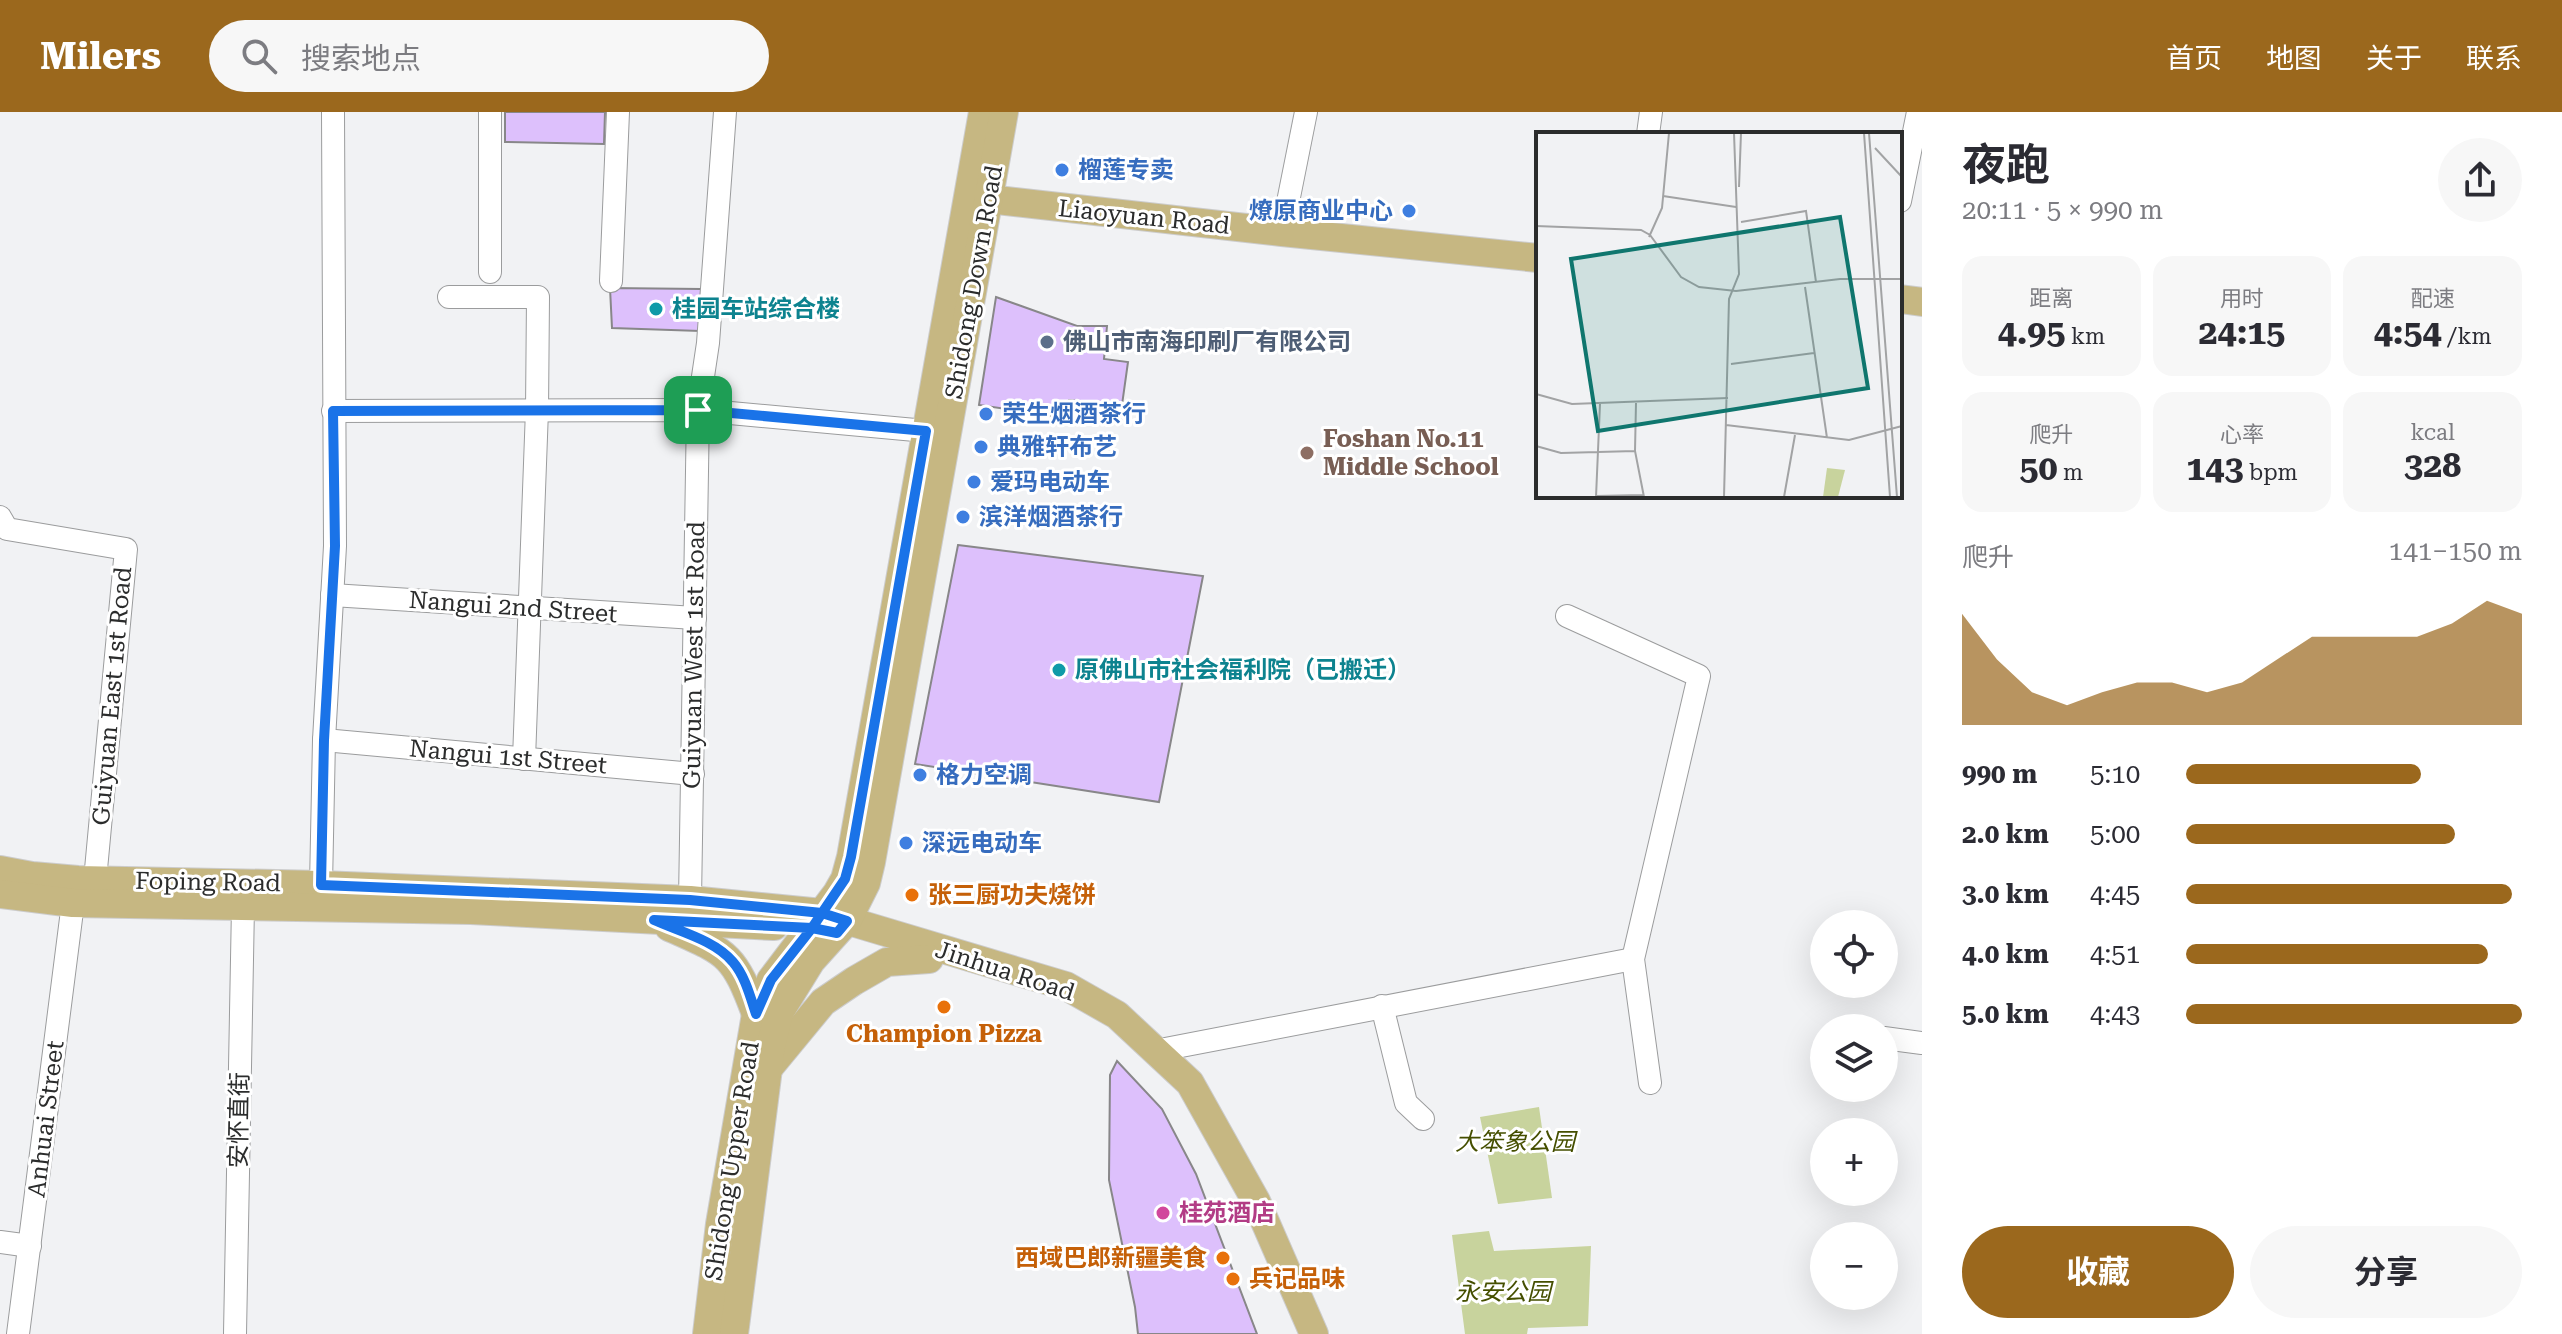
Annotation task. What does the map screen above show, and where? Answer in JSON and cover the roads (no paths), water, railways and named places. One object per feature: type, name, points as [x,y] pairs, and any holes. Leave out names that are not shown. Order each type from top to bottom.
[{"type":"main road","name":"Shidong Down Road","points":[[830,924],[866,883],[871,862],[978,198],[983,112]]},
{"type":"main road","name":"Shidong Down Road","points":[[830,924],[851,857],[926,431],[978,198],[1004,112]]},
{"type":"main road","name":"Liaoyuan Road","points":[[978,198],[1536,258]]},
{"type":"main road","points":[[1902,299],[1922,302]]},
{"type":"main road","name":"Foping Road","points":[[0,870],[32,876],[95,880],[321,885],[690,900],[830,924]]},
{"type":"main road","name":"Foping Road","points":[[0,894],[73,903],[471,910],[654,920],[830,924]]},
{"type":"main road","points":[[654,920],[718,949],[732,961],[743,978],[756,1014]]},
{"type":"main road","name":"Jinhua Road","points":[[830,924],[929,959],[1063,999],[1119,1030],[1178,1087],[1208,1136],[1253,1228],[1299,1334]]},
{"type":"main road","name":"Jinhua Road","points":[[830,924],[1066,986],[1117,1015],[1190,1083],[1256,1201],[1314,1334]]},
{"type":"main road","name":"Shidong Upper Road","points":[[707,1334],[720,1224],[756,1014],[771,980],[830,924]]},
{"type":"main road","name":"Shidong Upper Road","points":[[734,1334],[771,1045],[779,1013],[830,924]]},
{"type":"main road","points":[[770,1065],[823,1002],[854,981],[887,962],[929,959]]},
{"type":"street","points":[[321,885],[324,740],[335,546],[333,112]]},
{"type":"street","points":[[490,112],[490,272]]},
{"type":"street","points":[[611,281],[618,112]]},
{"type":"street","name":"Guiyuan West 1st Road","points":[[690,900],[698,410],[708,343],[725,112]]},
{"type":"street","points":[[1282,232],[1306,112]]},
{"type":"street","points":[[1648,132],[1651,112]]},
{"type":"street","points":[[1902,191],[1918,112]]},
{"type":"street","points":[[449,297],[538,297],[537,410],[524,759]]},
{"type":"street","points":[[333,411],[698,410],[926,431]]},
{"type":"street","name":"Guiyuan East 1st Road","points":[[0,517],[7,529],[126,549],[95,880]]},
{"type":"street","name":"Nangui 2nd Street","points":[[332,595],[695,618]]},
{"type":"street","points":[[1567,616],[1699,676],[1633,959],[1650,1083]]},
{"type":"street","name":"Nangui 1st Street","points":[[324,740],[693,774]]},
{"type":"street","name":"Anhuai Street","points":[[18,1334],[73,903]]},
{"type":"street","name":"安怀直街","points":[[235,1334],[243,906]]},
{"type":"street","points":[[1155,1051],[1633,959]]},
{"type":"street","points":[[1382,1006],[1406,1103],[1423,1119]]},
{"type":"street","points":[[1898,1040],[1922,1043]]},
{"type":"street","points":[[0,1242],[30,1246]]},
{"type":"place","name":"榴莲专卖","points":[[1062,170]]},
{"type":"place","name":"燎原商业中心","points":[[1409,211]]},
{"type":"place","name":"桂园车站综合楼","points":[[656,309]]},
{"type":"place","name":"佛山市南海印刷厂有限公司","points":[[1047,342]]},
{"type":"place","name":"荣生烟酒茶行","points":[[986,414]]},
{"type":"place","name":"典雅轩布艺","points":[[981,447]]},
{"type":"place","name":"Foshan No.11 Middle School","points":[[1307,453]]},
{"type":"place","name":"爱玛电动车","points":[[974,482]]},
{"type":"place","name":"滨洋烟酒茶行","points":[[963,517]]},
{"type":"place","name":"原佛山市社会福利院（已搬迁）","points":[[1059,670]]},
{"type":"place","name":"格力空调","points":[[920,775]]},
{"type":"place","name":"深远电动车","points":[[906,843]]},
{"type":"place","name":"张三厨功夫烧饼","points":[[912,895]]},
{"type":"place","name":"Champion Pizza","points":[[944,1007]]},
{"type":"place","name":"桂苑酒店","points":[[1163,1213]]},
{"type":"place","name":"西域巴郎新疆美食","points":[[1223,1258]]},
{"type":"place","name":"兵记品味","points":[[1233,1279]]},
{"type":"park label","name":"大笨象公园","points":[[1515,1142]]},
{"type":"park label","name":"永安公园","points":[[1503,1292]]}]
